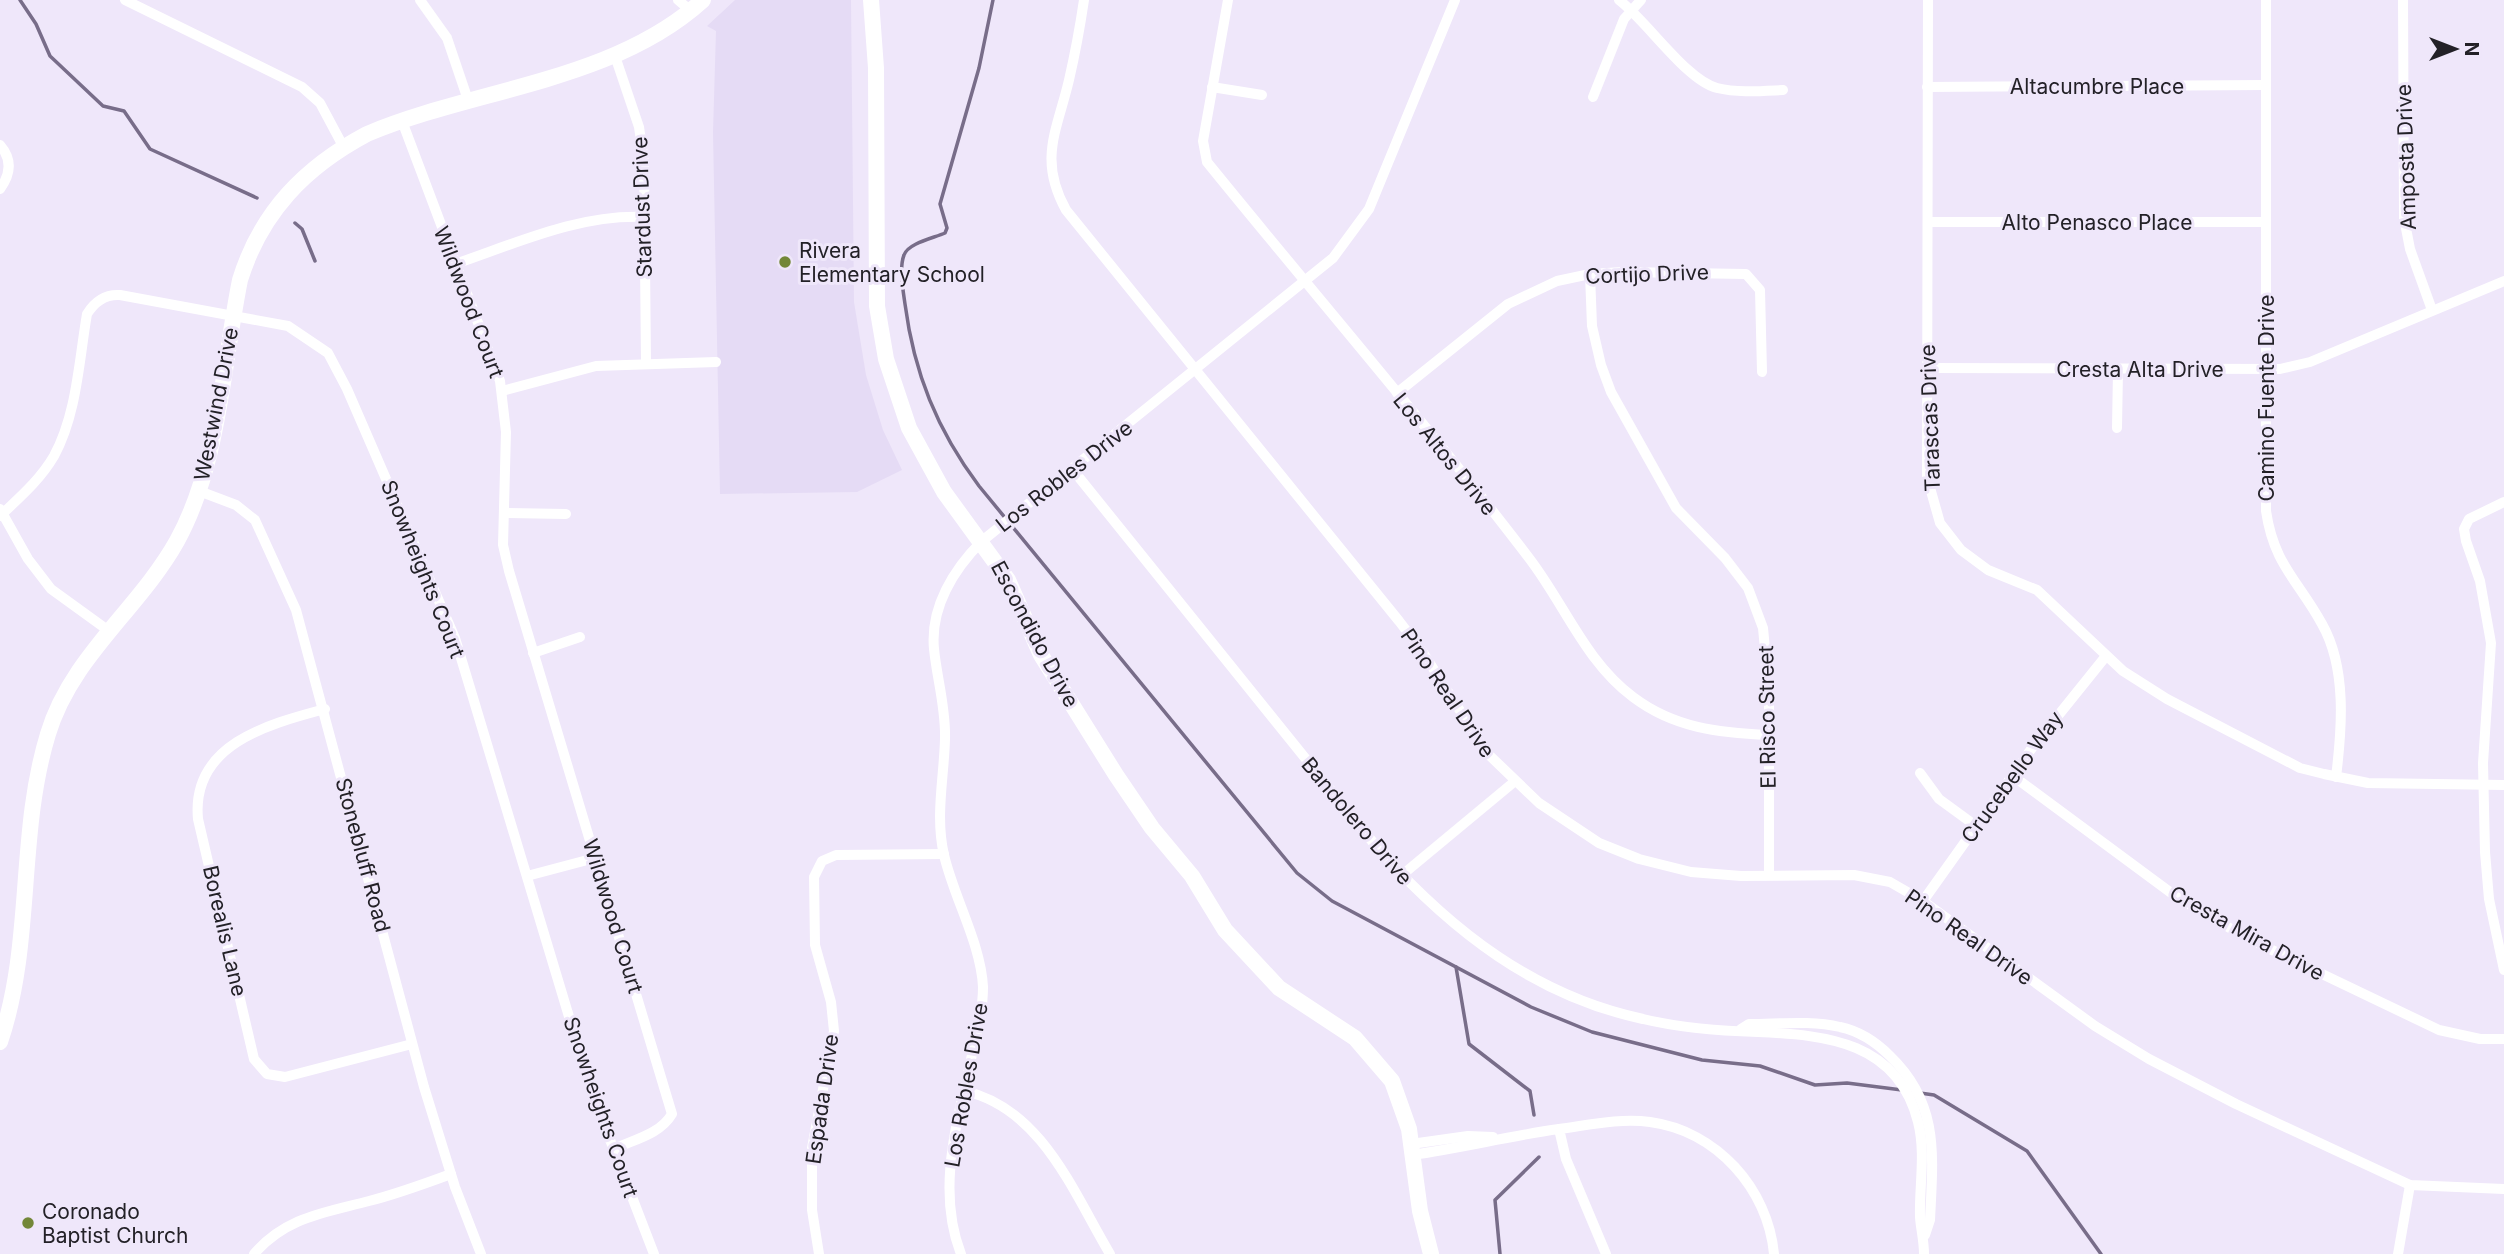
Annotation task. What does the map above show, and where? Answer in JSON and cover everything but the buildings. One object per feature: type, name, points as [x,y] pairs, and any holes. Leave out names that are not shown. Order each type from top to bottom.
[{"type":"street","points":[[125,0],[303,87],[320,103],[343,146]]},
{"type":"street","points":[[420,0],[447,38],[468,100]]},
{"type":"street","points":[[678,0],[697,6]]},
{"type":"street","name":"Escondido Drive","points":[[872,0],[876,68],[875,276],[882,341],[898,399],[925,461],[944,492],[1008,580],[1041,655],[1152,828],[1192,876],[1225,930],[1253,964],[1279,988],[1341,1028],[1369,1050],[1399,1095],[1430,1254]]},
{"type":"street","name":"Pino Real Drive","points":[[1084,0],[1069,80],[1051,139],[1054,186],[1066,210],[1194,372],[1422,650],[1474,735],[1514,782],[1584,835],[1639,859],[1703,873],[1840,874],[1878,878],[1923,901],[2084,1018],[2149,1059],[2373,1170],[2410,1185],[2504,1189]]},
{"type":"street","name":"Los Altos Drive","points":[[1227,0],[1203,141],[1204,157],[1530,560],[1590,654],[1609,676],[1648,708],[1684,724],[1724,733],[1769,735]]},
{"type":"street","name":"Los Robles Drive","points":[[961,1254],[952,1225],[949,1194],[952,1147],[981,1017],[983,986],[980,965],[944,854],[940,789],[945,719],[934,647],[935,630],[952,577],[982,541],[1333,258],[1369,209],[1455,0]]},
{"type":"street","points":[[1619,0],[1632,10],[1695,76],[1714,88],[1757,92],[1783,90]]},
{"type":"street","points":[[1593,97],[1624,19],[1641,0]]},
{"type":"street","name":"Tarascas Drive","points":[[1928,0],[1927,477],[1940,523],[1973,561],[2037,590],[2106,656],[2167,699],[2300,768],[2368,783],[2504,785]]},
{"type":"street","name":"Camino Fuente Drive","points":[[2266,0],[2266,511],[2269,532],[2281,565],[2323,626],[2336,660],[2340,749],[2336,777]]},
{"type":"street","name":"Amposta Drive","points":[[2403,0],[2404,218],[2410,249],[2432,310]]},
{"type":"street","name":"Westwind Drive","points":[[0,1042],[20,963],[30,825],[48,736],[75,675],[175,544],[199,491],[245,265],[266,222],[305,174],[343,146],[402,121],[615,56],[655,37],[697,6]]},
{"type":"street","name":"Stardust Drive","points":[[615,56],[639,127],[644,161],[646,363]]},
{"type":"street","name":"Altacumbre Place","points":[[1927,86],[2266,85]]},
{"type":"street","points":[[1212,87],[1262,95]]},
{"type":"street","name":"Wildwood Court","points":[[402,121],[495,365],[502,391],[506,432],[503,545],[672,1114],[666,1125],[615,1148]]},
{"type":"street","points":[[0,145],[8,158],[9,170],[0,189]]},
{"type":"street","points":[[455,264],[580,222],[621,216],[645,217]]},
{"type":"street","name":"Alto Penasco Place","points":[[1928,222],[2266,222]]},
{"type":"street","name":"Cortijo Drive","points":[[1397,393],[1508,304],[1549,284],[1590,274],[1716,271],[1746,274],[1760,290],[1762,372]]},
{"type":"street","name":"El Risco Street","points":[[1590,274],[1596,344],[1616,402],[1676,508],[1725,558],[1753,599],[1766,642],[1769,875]]},
{"type":"street","name":"Cresta Alta Drive","points":[[1927,368],[2266,369],[2310,362],[2504,281]]},
{"type":"street","name":"Snowheights Court","points":[[1,513],[45,470],[62,437],[87,314],[98,300],[120,295],[288,326],[328,354],[338,370],[455,638],[592,1093],[654,1254]]},
{"type":"street","points":[[502,391],[596,366],[716,362]]},
{"type":"street","points":[[2117,428],[2118,369]]},
{"type":"street","name":"Bandolero Drive","points":[[1073,470],[1402,875],[1471,939],[1534,979],[1585,1001],[1643,1019],[1695,1028],[1835,1038],[1868,1052],[1895,1077],[1915,1109],[1921,1136],[1920,1221],[1924,1254]]},
{"type":"street","name":"Stonebluff Road","points":[[199,491],[236,505],[260,526],[299,620],[325,709],[412,1044],[451,1174],[481,1254]]},
{"type":"street","points":[[2504,502],[2469,519],[2464,529],[2480,581],[2491,643],[2484,785],[2487,881],[2504,970]]},
{"type":"street","points":[[1,513],[28,559],[51,589],[109,631]]},
{"type":"street","points":[[504,513],[566,514]]},
{"type":"street","points":[[533,653],[580,637]]},
{"type":"street","name":"Crucebello Way","points":[[1923,901],[2072,695],[2106,656]]},
{"type":"street","name":"Borealis Lane","points":[[325,709],[258,728],[242,737],[219,758],[199,793],[198,819],[254,1059],[268,1074],[285,1077],[412,1044]]},
{"type":"street","points":[[1920,773],[1939,799],[1976,827]]},
{"type":"street","name":"Cresta Mira Drive","points":[[2013,776],[2178,898],[2247,938],[2439,1030],[2480,1039],[2504,1039]]},
{"type":"street","points":[[1402,875],[1514,782]]},
{"type":"street","name":"Espada Drive","points":[[819,1254],[812,1210],[812,1148],[834,1031],[831,1002],[813,929],[815,872],[822,861],[836,855],[944,854]]},
{"type":"street","points":[[527,876],[596,858]]},
{"type":"street","name":"Bandolero Drive","points":[[1739,1030],[1749,1024],[1841,1027],[1870,1039],[1902,1067],[1913,1080],[1931,1126],[1930,1220],[1924,1237]]},
{"type":"street","points":[[964,1091],[1006,1107],[1034,1131],[1110,1254]]},
{"type":"street","points":[[1411,1149],[1474,1146],[1495,1138],[1636,1121],[1667,1126],[1703,1141],[1726,1157],[1746,1179],[1767,1219],[1774,1254]]},
{"type":"street","points":[[1559,1129],[1566,1159],[1606,1254]]},
{"type":"street","points":[[254,1254],[278,1231],[300,1219],[393,1194],[451,1174]]},
{"type":"street","points":[[2398,1254],[2410,1185]]},
{"type":"shaded area","name":"Rivera Elementary School","points":[[735,0],[851,0],[854,302],[866,375],[883,430],[902,470],[857,492],[720,494],[713,132],[716,31],[707,26]]},
{"type":"waterway","points":[[20,0],[36,24],[50,56],[103,106],[124,111],[150,149],[257,198]]},
{"type":"waterway","points":[[993,0],[979,68],[940,204],[947,228],[945,233],[911,247],[906,251],[903,260],[902,286],[914,354],[921,377],[951,444],[979,486],[1297,873],[1332,901],[1531,1007],[1592,1032],[1702,1060],[1760,1066],[1815,1085],[1847,1083],[1902,1090]]},
{"type":"waterway","points":[[295,223],[302,229],[315,261]]},
{"type":"waterway","points":[[1456,967],[1469,1044],[1530,1091],[1534,1115]]},
{"type":"waterway","points":[[1920,1093],[1934,1095],[2027,1151],[2101,1254]]},
{"type":"waterway","points":[[1500,1254],[1495,1200],[1539,1157]]},
{"type":"place","name":"Rivera Elementary School","points":[[785,262]]},
{"type":"place","name":"Coronado Baptist Church","points":[[28,1223]]}]
